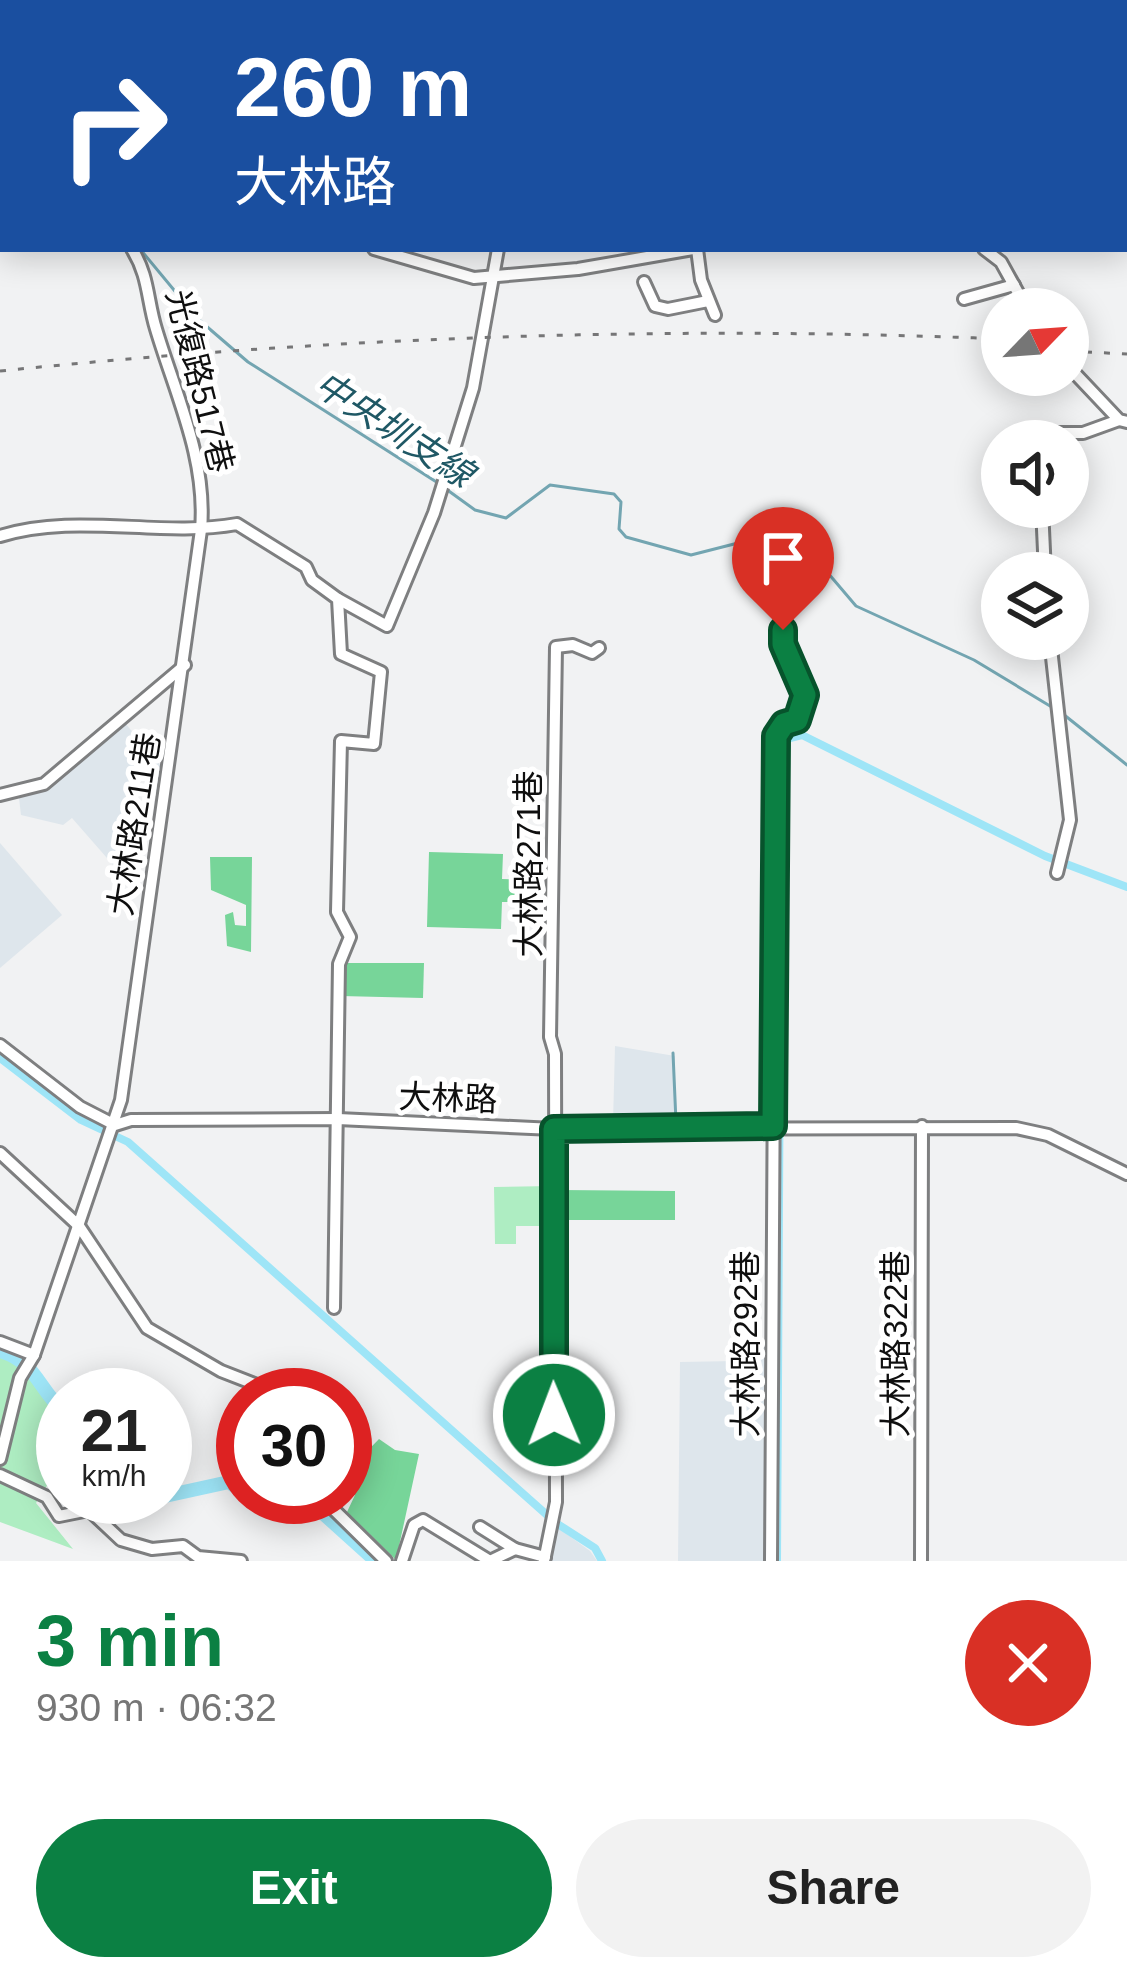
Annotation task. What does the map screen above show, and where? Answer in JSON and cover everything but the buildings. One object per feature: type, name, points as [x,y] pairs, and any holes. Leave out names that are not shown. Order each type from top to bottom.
[{"type":"street","name":"光復路517巷","points":[[134,252],[147,274],[154,324],[193,436],[201,530]]},
{"type":"street","points":[[384,252],[474,278],[673,252]]},
{"type":"street","points":[[0,536],[67,527],[201,530],[237,524],[306,567],[311,580],[338,599],[387,626],[442,487],[473,388],[498,252]]},
{"type":"street","points":[[696,252],[707,301],[716,315]]},
{"type":"street","points":[[988,252],[1001,262],[1016,288]]},
{"type":"street","points":[[644,282],[655,306],[668,309],[707,301]]},
{"type":"street","points":[[964,298],[1014,285]]},
{"type":"street","points":[[1089,386],[1125,420],[1089,431]]},
{"type":"street","name":"大林路211巷","points":[[0,1460],[20,1378],[34,1355],[115,1125],[201,530]]},
{"type":"street","points":[[334,1308],[339,964],[350,937],[337,913],[341,741],[374,744],[381,672],[341,654],[338,599]]},
{"type":"street","name":"大林路292巷","points":[[771,1561],[776,736],[784,724],[797,720],[805,695],[783,644],[783,630]]},
{"type":"street","name":"大林路271巷","points":[[554,1129],[556,647],[573,645],[592,653],[599,649]]},
{"type":"street","points":[[1052,660],[1070,820],[1057,873]]},
{"type":"street","points":[[0,795],[44,784],[185,664]]},
{"type":"street","points":[[0,1045],[80,1107],[115,1125]]},
{"type":"street","name":"大林路","points":[[115,1125],[131,1120],[338,1119],[554,1129],[1016,1128],[1044,1134],[1127,1174]]},
{"type":"street","name":"大林路322巷","points":[[921,1561],[922,1126]]},
{"type":"street","points":[[481,1527],[515,1549],[544,1559],[556,1502],[554,1129]]},
{"type":"street","points":[[0,1154],[80,1226],[147,1328],[216,1368]]},
{"type":"street","points":[[0,1342],[34,1355]]},
{"type":"street","points":[[0,1475],[47,1497],[59,1516],[88,1510],[121,1540],[241,1561]]},
{"type":"street","points":[[402,1561],[415,1525],[423,1520],[490,1561],[515,1549]]},
{"type":"street","points":[[348,1524],[386,1561]]},
{"type":"shaded area","points":[[125,723],[166,772],[162,797],[136,768],[124,826],[141,844],[114,866],[72,818],[63,825],[21,815],[19,798],[43,788]]},
{"type":"shaded area","points":[[0,843],[62,915],[0,968]]},
{"type":"shaded area","points":[[615,1046],[675,1056],[675,1123],[613,1123]]},
{"type":"shaded area","points":[[770,1345],[769,1561],[678,1561],[680,1362],[736,1361],[736,1346]]},
{"type":"shaded area","points":[[557,1527],[590,1551],[597,1561],[549,1561]]},
{"type":"green space","points":[[429,852],[503,854],[502,879],[532,880],[531,902],[502,902],[501,929],[427,927]]},
{"type":"green space","points":[[210,857],[252,857],[251,952],[227,946],[225,915],[233,912],[235,925],[246,926],[246,905],[211,890]]},
{"type":"green space","points":[[347,963],[424,963],[423,998],[341,996],[342,967]]},
{"type":"green space","points":[[552,1186],[552,1226],[516,1226],[516,1244],[495,1244],[494,1187]]},
{"type":"green space","points":[[560,1190],[675,1191],[675,1220],[560,1220]]},
{"type":"green space","points":[[0,1355],[29,1370],[36,1380],[36,1524],[53,1524],[73,1549],[0,1522]]},
{"type":"green space","points":[[379,1439],[395,1450],[419,1454],[396,1560],[359,1524],[372,1524],[372,1446]]},
{"type":"waterway","name":"中央圳支線","points":[[142,252],[198,319],[248,362],[438,483]]},
{"type":"waterway","name":"中央圳支線","points":[[446,489],[475,510],[506,518],[550,485],[614,494],[621,502],[619,529],[626,537],[691,555],[781,532],[822,566],[856,606],[974,660],[1055,709]]},
{"type":"waterway","name":"中央圳支線","points":[[1063,714],[1127,765]]},
{"type":"waterway","points":[[781,787],[786,739],[802,735],[1045,856],[1127,887]]},
{"type":"waterway","points":[[777,1561],[781,844]]},
{"type":"waterway","points":[[673,1053],[676,1122]]},
{"type":"waterway","points":[[0,1058],[81,1120],[128,1142],[556,1523],[595,1548],[602,1561]]},
{"type":"waterway","points":[[0,1351],[36,1378]]},
{"type":"waterway","points":[[192,1490],[216,1485]]},
{"type":"waterway","points":[[335,1524],[376,1561]]},
{"type":"railway","points":[[0,371],[250,350],[500,337],[751,333],[981,338]]},
{"type":"railway","points":[[1089,352],[1127,354]]},
{"type":"route","points":[[554,1415],[554,1129],[773,1126],[776,736],[784,724],[797,720],[805,695],[783,644],[783,630]]}]
